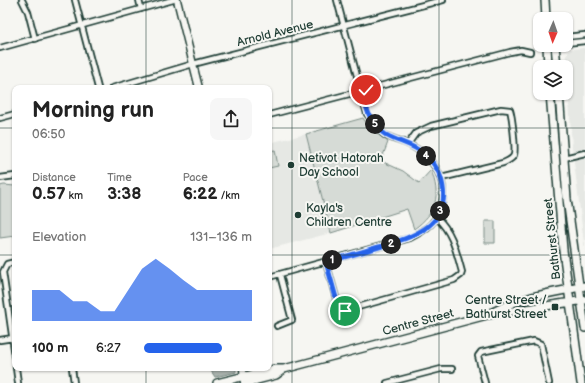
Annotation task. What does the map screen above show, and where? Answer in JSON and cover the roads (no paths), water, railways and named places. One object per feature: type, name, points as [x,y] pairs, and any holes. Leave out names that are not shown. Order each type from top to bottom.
[{"type":"main road","points":[[546,0],[547,12]]},
{"type":"main road","name":"Bathurst Street","points":[[550,100],[556,179],[569,303],[582,383]]},
{"type":"main road","name":"Bathurst Street","points":[[560,100],[567,199],[582,287],[585,328]]},
{"type":"main road","name":"Centre Street","points":[[487,315],[507,305],[525,299],[582,287]]},
{"type":"main road","name":"Centre Street","points":[[217,383],[276,375],[284,369],[487,315],[554,303],[569,303],[583,300]]},
{"type":"street","points":[[22,0],[28,12],[36,39]]},
{"type":"street","points":[[75,0],[97,85]]},
{"type":"street","points":[[139,0],[141,8]]},
{"type":"street","points":[[0,48],[173,0]]},
{"type":"street","points":[[177,0],[198,85]]},
{"type":"street","points":[[272,276],[410,238],[426,229],[437,218],[444,193],[442,178],[424,154],[408,144],[386,135],[377,128],[367,114],[337,0]]},
{"type":"street","name":"Arnold Avenue","points":[[122,85],[193,64],[443,0]]},
{"type":"street","points":[[582,35],[585,30]]},
{"type":"street","points":[[573,42],[585,41]]},
{"type":"street","points":[[272,114],[510,52],[521,50],[530,52]]},
{"type":"street","points":[[408,144],[416,134],[432,126],[501,109],[510,110],[514,155],[512,158],[503,163],[442,178]]},
{"type":"street","points":[[0,118],[12,115]]},
{"type":"street","points":[[564,158],[585,153]]},
{"type":"street","points":[[0,178],[12,176]]},
{"type":"street","points":[[326,262],[338,305],[344,311],[454,280],[461,275],[462,272],[452,236],[437,218]]},
{"type":"street","points":[[0,340],[12,338],[4,272],[5,265],[12,263]]},
{"type":"street","points":[[277,326],[292,320],[280,275]]},
{"type":"street","points":[[485,383],[478,356],[481,352],[534,341],[541,344],[548,383]]},
{"type":"street","points":[[387,383],[399,382],[441,369],[452,369]]},
{"type":"street","points":[[16,371],[18,383]]},
{"type":"street","points":[[72,371],[74,383]]},
{"type":"place","name":"Netivot Hatorah Day School","points":[[291,165]]},
{"type":"place","name":"Kayla's Children Centre","points":[[298,215]]},
{"type":"place","name":"Centre Street / Bathurst Street","points":[[555,307]]}]
